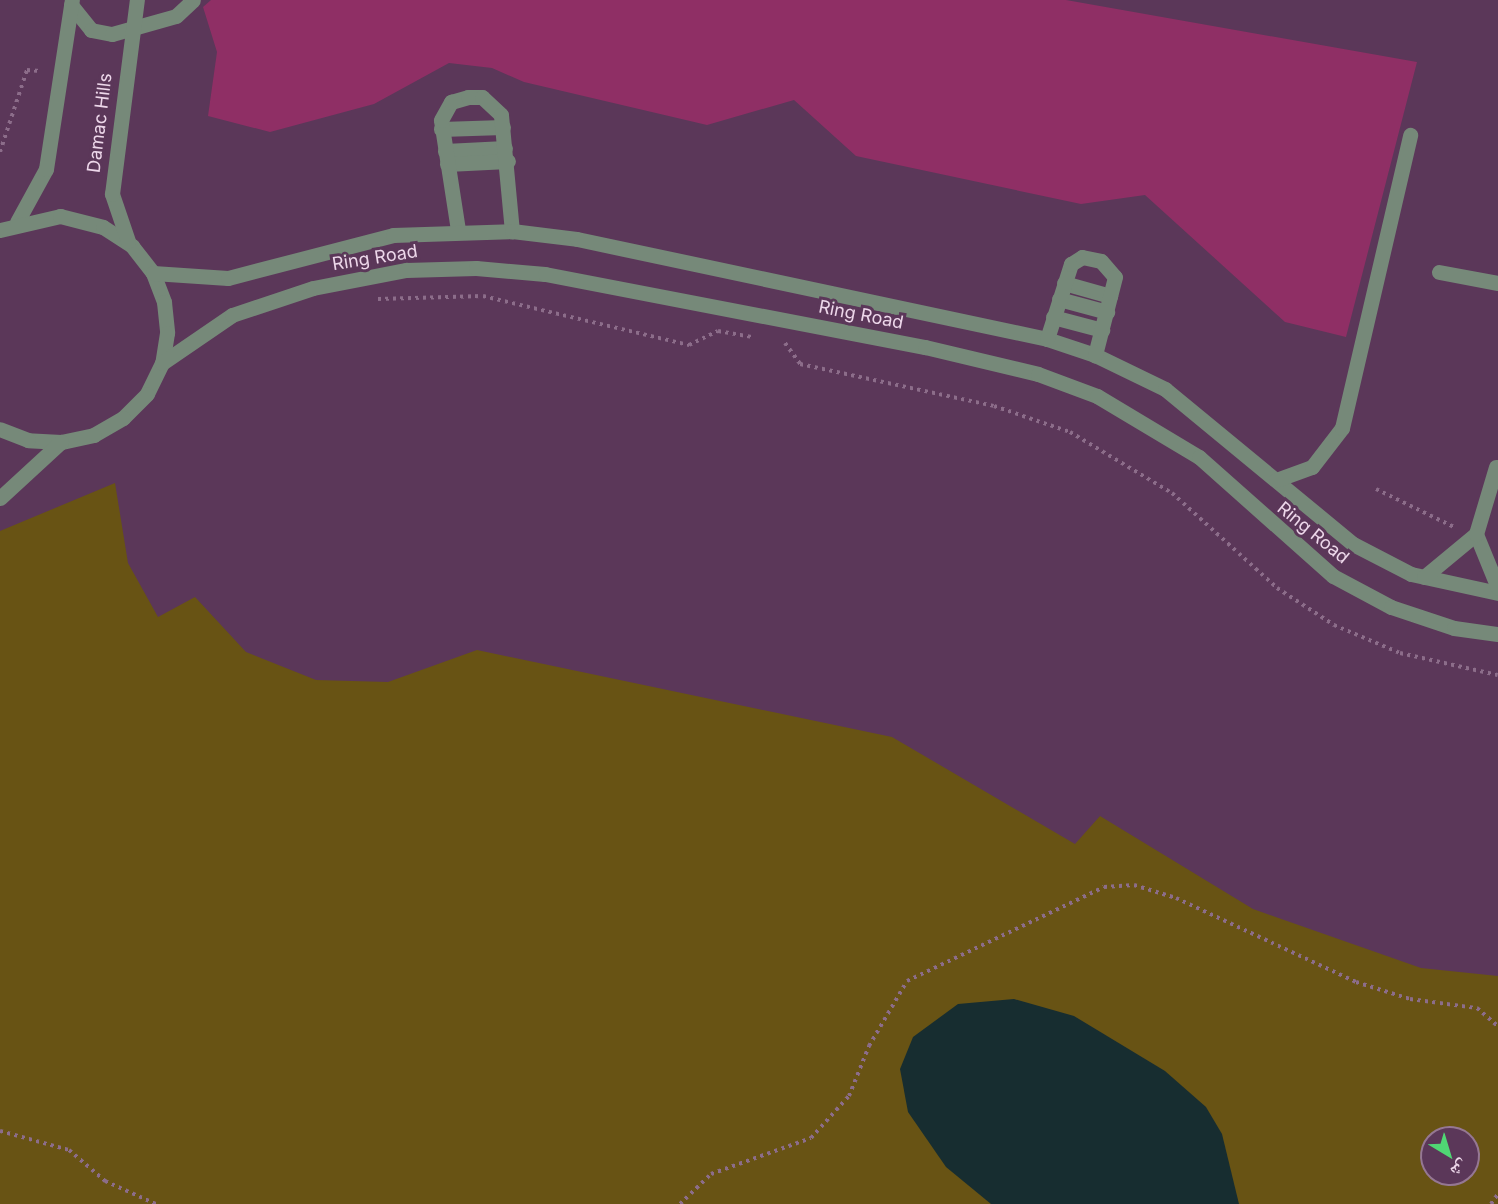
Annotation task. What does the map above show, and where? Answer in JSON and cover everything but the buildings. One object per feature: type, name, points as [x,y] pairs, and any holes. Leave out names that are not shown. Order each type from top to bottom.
[{"type":"street","name":"Damac Hills","points":[[132,246],[112,194],[137,0]]},
{"type":"street","points":[[72,2],[91,30],[112,34],[176,16],[193,0]]},
{"type":"street","points":[[17,222],[45,169],[72,2]]},
{"type":"street","points":[[458,230],[441,129],[451,102],[468,97],[494,104],[503,127],[512,231]]},
{"type":"street","points":[[441,129],[503,127]]},
{"type":"street","points":[[1276,480],[1312,467],[1342,428],[1410,135]]},
{"type":"street","points":[[446,157],[507,155]]},
{"type":"street","points":[[0,230],[17,222],[60,216],[103,227],[132,246],[153,273],[164,302],[162,363],[147,394],[123,418],[94,435],[61,442],[28,440],[0,429]]},
{"type":"street","name":"Ring Road","points":[[153,273],[228,278],[393,235],[458,230],[512,231],[577,239],[1047,339],[1095,355],[1165,389],[1353,544],[1424,577],[1498,593]]},
{"type":"street","points":[[1047,339],[1064,283],[1076,260],[1101,261],[1113,269],[1109,304],[1095,355]]},
{"type":"street","name":"Ring Road","points":[[162,363],[232,315],[314,288],[406,270],[476,268],[545,274],[925,347],[1038,374],[1096,396],[1199,457],[1333,576],[1391,607],[1454,628],[1498,634]]},
{"type":"street","points":[[1439,272],[1498,282]]},
{"type":"street","points":[[1064,283],[1109,304]]},
{"type":"street","points":[[1059,299],[1109,304]]},
{"type":"street","points":[[1053,317],[1102,330]]},
{"type":"street","points":[[0,498],[61,442]]},
{"type":"street","points":[[1424,577],[1476,534],[1496,467]]},
{"type":"street","points":[[1476,534],[1498,588]]},
{"type":"path","points":[[0,152],[27,69],[62,73]]},
{"type":"path","points":[[371,299],[483,296],[689,345],[718,331],[764,340]]},
{"type":"path","points":[[776,342],[787,344],[800,364],[994,406],[1070,432],[1172,493],[1277,588],[1334,626],[1400,653],[1498,675]]},
{"type":"path","points":[[1376,489],[1424,516],[1476,534]]},
{"type":"path","points":[[680,1204],[711,1174],[811,1138],[849,1096],[869,1046],[907,981],[1104,887],[1134,885],[1176,898],[1356,981],[1410,999],[1477,1008],[1498,1026]]},
{"type":"path","points":[[0,1131],[69,1150],[105,1180],[156,1204]]},
{"type":"path","points":[[1491,1204],[1498,1194]]},
{"type":"shaded area","points":[[115,483],[128,563],[158,617],[195,597],[246,652],[316,680],[388,682],[477,650],[892,737],[1075,844],[1100,816],[1253,909],[1421,968],[1498,976],[1498,1204],[0,1204],[0,531]]},
{"type":"shaded area","points":[[1014,999],[1074,1016],[1165,1071],[1206,1107],[1222,1134],[1239,1204],[991,1204],[946,1167],[908,1112],[900,1069],[913,1037],[958,1004]]}]
